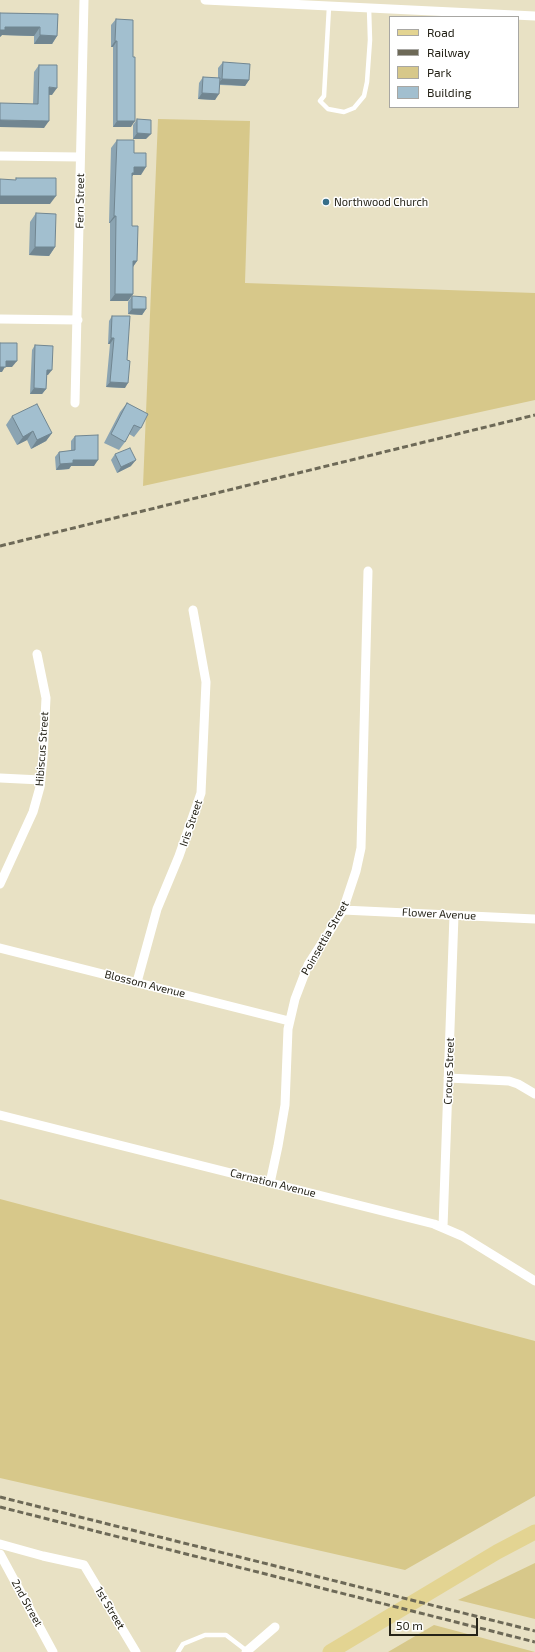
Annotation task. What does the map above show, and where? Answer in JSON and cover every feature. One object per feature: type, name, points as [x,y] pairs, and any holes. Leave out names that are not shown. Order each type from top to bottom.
[{"type":"main road","points":[[330,1652],[497,1552],[535,1532]]},
{"type":"street","name":"Fern Street","points":[[75,403],[84,0]]},
{"type":"street","points":[[205,0],[306,3],[328,7],[535,16]]},
{"type":"street","points":[[0,156],[80,157]]},
{"type":"street","points":[[0,319],[78,320]]},
{"type":"street","name":"Poinsettia Street","points":[[270,1182],[285,1106],[289,1021],[299,986],[308,965],[343,910],[356,871],[362,837],[368,571]]},
{"type":"street","name":"Iris Street","points":[[137,982],[157,909],[179,856],[201,793],[206,682],[193,610]]},
{"type":"street","name":"Hibiscus Street","points":[[0,884],[33,812],[41,780],[46,698],[37,654]]},
{"type":"street","points":[[0,778],[41,780]]},
{"type":"street","name":"Flower Avenue","points":[[343,910],[535,919]]},
{"type":"street","name":"Crocus Street","points":[[444,1227],[454,915]]},
{"type":"street","name":"Blossom Avenue","points":[[0,948],[289,1021]]},
{"type":"street","points":[[448,1078],[510,1081],[535,1094]]},
{"type":"street","name":"Carnation Avenue","points":[[0,1115],[444,1227],[462,1236],[535,1280]]},
{"type":"street","name":"1st Street","points":[[0,1544],[43,1556],[84,1565],[136,1652]]},
{"type":"street","name":"2nd Street","points":[[0,1554],[53,1652]]},
{"type":"street","points":[[247,1652],[275,1627]]},
{"type":"lane","points":[[328,7],[324,96],[320,101],[328,109],[344,112],[354,108],[364,96],[367,82],[370,40],[369,8]]},
{"type":"lane","points":[[178,1652],[183,1644],[205,1635],[226,1635],[247,1652]]},
{"type":"green space","points":[[158,119],[250,121],[245,283],[535,293],[535,400],[143,486]]},
{"type":"green space","points":[[0,1199],[535,1341],[535,1496],[405,1570],[0,1478]]},
{"type":"green space","points":[[535,1563],[535,1619],[458,1600]]},
{"type":"green space","points":[[434,1625],[535,1652],[388,1652]]},
{"type":"building","points":[[0,13],[58,14],[57,36],[40,35],[40,27],[5,27],[5,30],[0,30]]},
{"type":"building","points":[[116,19],[133,20],[133,57],[135,57],[135,121],[117,121],[117,41],[115,41]]},
{"type":"building","points":[[223,62],[250,64],[249,80],[222,79]]},
{"type":"building","points":[[39,65],[57,65],[57,88],[49,87],[49,121],[0,120],[0,103],[38,104]]},
{"type":"building","points":[[203,77],[220,78],[219,94],[202,93]]},
{"type":"building","points":[[137,119],[151,120],[151,134],[137,133]]},
{"type":"building","points":[[117,140],[134,140],[134,153],[146,153],[146,167],[134,167],[134,173],[132,173],[132,226],[138,226],[137,261],[133,261],[133,294],[115,294],[116,216],[114,216]]},
{"type":"building","points":[[16,178],[56,178],[56,196],[0,196],[0,179],[16,180]]},
{"type":"building","points":[[36,213],[56,214],[55,247],[35,247]]},
{"type":"building","points":[[132,296],[146,297],[146,309],[132,309]]},
{"type":"building","points":[[112,316],[130,316],[127,360],[130,361],[128,383],[110,382],[114,338],[111,338]]},
{"type":"building","points":[[0,343],[17,343],[17,361],[6,361],[6,367],[0,367]]},
{"type":"building","points":[[35,345],[53,346],[52,370],[47,370],[46,389],[34,388]]},
{"type":"building","points":[[127,403],[148,414],[141,428],[134,425],[125,442],[111,434]]},
{"type":"building","points":[[37,404],[52,433],[37,440],[33,431],[23,437],[12,416]]},
{"type":"building","points":[[98,435],[98,460],[73,460],[73,463],[60,464],[59,452],[75,450],[75,436]]},
{"type":"building","points":[[130,448],[136,460],[121,467],[115,454]]},
{"type":"railway","points":[[0,546],[535,415]]},
{"type":"railway","points":[[0,1497],[535,1631]]},
{"type":"railway","points":[[0,1507],[535,1642]]},
{"type":"place","name":"Northwood Church","points":[[326,202]]}]
